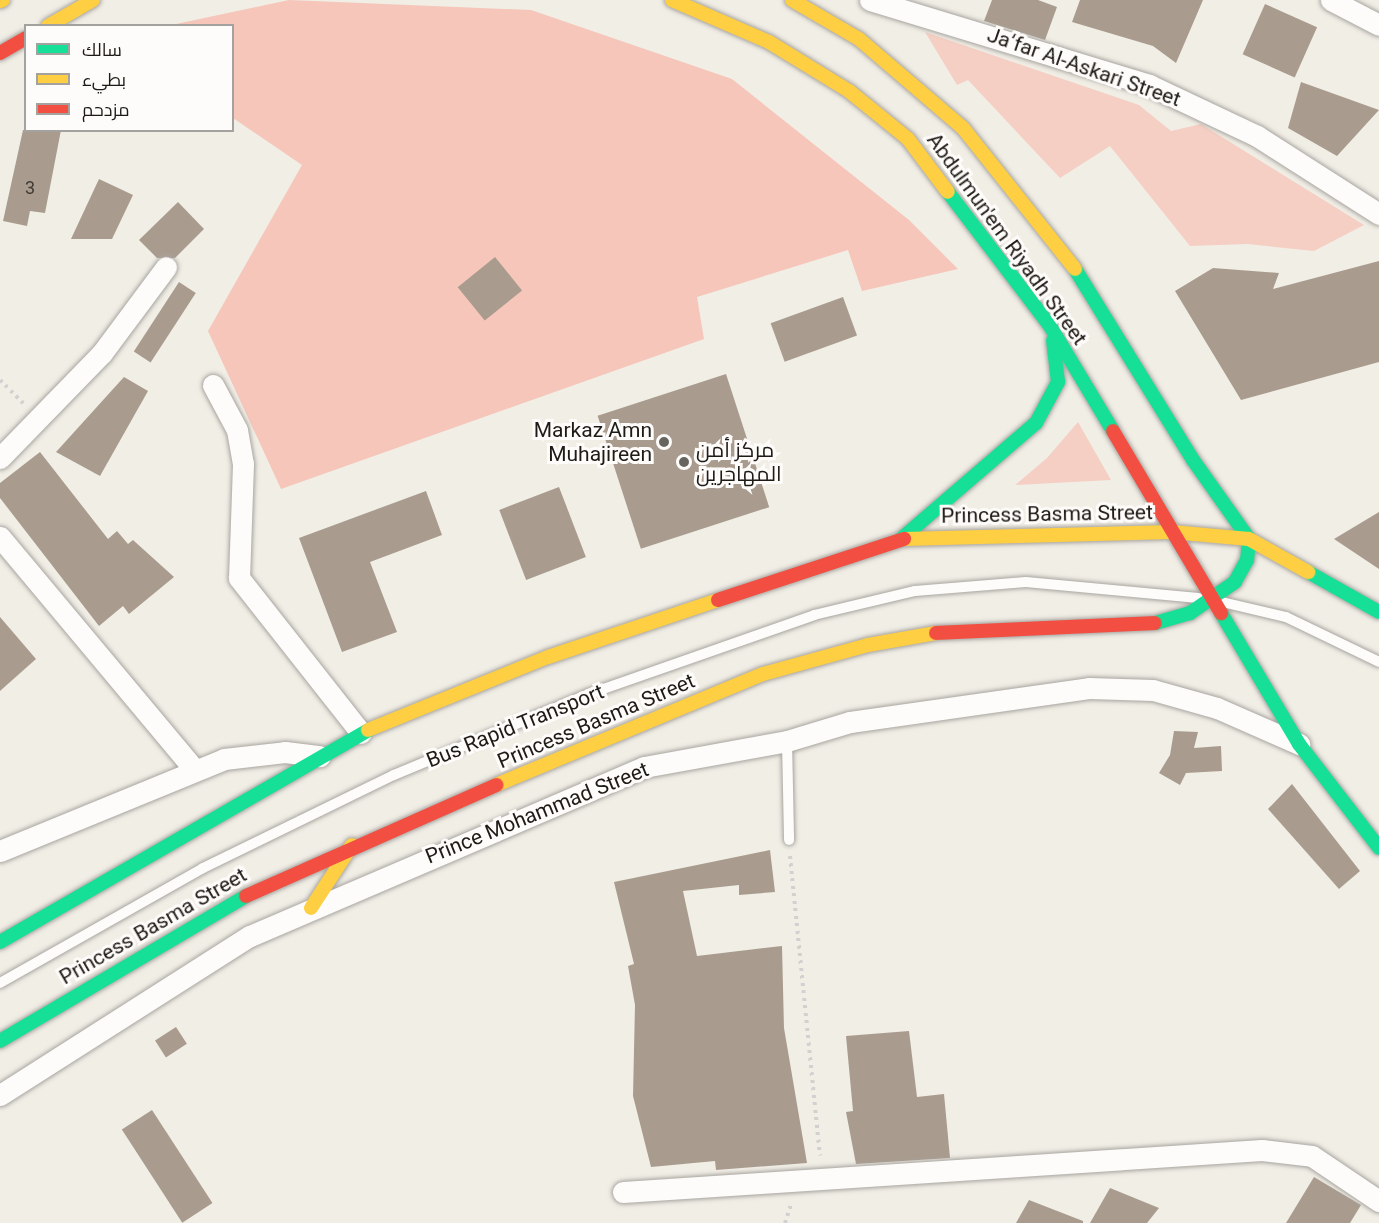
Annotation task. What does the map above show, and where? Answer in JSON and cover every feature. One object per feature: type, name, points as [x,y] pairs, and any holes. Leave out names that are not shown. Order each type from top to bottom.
[{"type":"main road","points":[[51,24],[93,0]]},
{"type":"main road","name":"Abdulmun'em Riyadh Street","points":[[672,0],[769,42],[849,91],[908,139],[1050,326],[1299,744],[1379,848]]},
{"type":"main road","name":"Abdulmun'em Riyadh Street","points":[[792,0],[859,39],[963,128],[1019,192],[1071,262],[1193,460],[1249,539]]},
{"type":"main road","points":[[0,53],[24,39]]},
{"type":"main road","points":[[901,539],[1036,423],[1053,400],[1058,362],[1050,326]]},
{"type":"main road","name":"Princess Basma Street","points":[[0,942],[361,733],[548,657],[901,539],[1172,532],[1249,539],[1242,570],[1214,600],[1142,627],[944,632],[867,645],[763,674],[352,845],[208,914],[0,1041]]},
{"type":"main road","points":[[1249,539],[1379,612]]},
{"type":"main road","points":[[311,908],[352,845]]},
{"type":"street","name":"Jaʻfar Al-Askari Street","points":[[870,0],[1149,85],[1266,141],[1379,214]]},
{"type":"street","points":[[1331,0],[1379,25]]},
{"type":"street","points":[[0,458],[102,353],[166,267]]},
{"type":"street","points":[[213,386],[237,430],[243,464],[239,578],[361,733]]},
{"type":"street","points":[[0,537],[195,770]]},
{"type":"street","points":[[1333,587],[1379,597]]},
{"type":"street","name":"Prince Mohammad Street","points":[[0,1095],[192,969],[311,908],[644,767],[787,741],[850,722],[1119,687],[1217,708],[1299,744]]},
{"type":"street","points":[[0,851],[195,770],[263,753],[320,756]]},
{"type":"street","points":[[623,1192],[1290,1151],[1312,1156],[1379,1201]]},
{"type":"lane","name":"Bus Rapid Transport","points":[[0,983],[204,868],[394,775],[589,694],[814,615],[915,591],[1026,582],[1214,600],[1286,617],[1379,662]]},
{"type":"lane","points":[[787,741],[789,840]]},
{"type":"path","points":[[0,380],[38,419]]},
{"type":"path","points":[[789,840],[823,1181]]},
{"type":"shaded area","points":[[289,0],[531,10],[732,79],[909,220],[958,269],[862,291],[848,250],[697,297],[704,339],[281,489],[208,331],[302,165],[234,119],[234,24],[176,24]]},
{"type":"shaded area","points":[[925,32],[1139,105],[1171,131],[1201,124],[1364,225],[1314,251],[1247,244],[1190,246],[1110,146],[1060,178],[968,80],[957,85]]},
{"type":"shaded area","points":[[1078,422],[1111,480],[1015,485],[1047,458]]},
{"type":"building","points":[[992,0],[1038,0],[1057,7],[1045,40],[984,21]]},
{"type":"building","points":[[1080,0],[1203,0],[1176,63],[1153,46],[1072,22]]},
{"type":"building","points":[[1265,4],[1317,27],[1295,77],[1243,54]]},
{"type":"building","points":[[1301,82],[1379,110],[1337,156],[1288,128]]},
{"type":"building","points":[[23,130],[24,132],[61,132],[45,213],[30,211],[27,226],[3,221]]},
{"type":"building","points":[[99,179],[133,195],[112,239],[71,239]]},
{"type":"building","points":[[178,202],[204,229],[175,258],[157,258],[139,240]]},
{"type":"building","points":[[495,257],[522,290],[485,321],[458,287]]},
{"type":"building","points":[[1379,261],[1379,362],[1241,400],[1175,291],[1213,268],[1279,273],[1273,289]]},
{"type":"building","points":[[179,282],[196,293],[151,363],[134,352]]},
{"type":"building","points":[[843,297],[857,336],[785,362],[771,323]]},
{"type":"building","name":"مركز أمن المهاجرين","points":[[726,374],[769,507],[641,549],[598,416]]},
{"type":"building","points":[[124,377],[148,391],[100,476],[56,452]]},
{"type":"building","points":[[40,452],[108,539],[117,531],[128,544],[133,540],[174,577],[129,614],[123,606],[99,626],[0,498],[0,483]]},
{"type":"building","points":[[559,487],[586,557],[526,580],[499,510]]},
{"type":"building","points":[[426,491],[442,535],[370,562],[397,632],[342,652],[299,538]]},
{"type":"building","points":[[1379,512],[1379,569],[1334,539]]},
{"type":"building","points":[[0,617],[36,659],[0,691]]},
{"type":"building","points":[[1174,731],[1198,732],[1194,748],[1221,746],[1222,771],[1186,773],[1180,785],[1159,773],[1170,755]]},
{"type":"building","points":[[1292,784],[1360,871],[1339,889],[1268,809]]},
{"type":"building","points":[[770,850],[775,892],[739,895],[739,885],[683,891],[697,956],[782,946],[784,1028],[807,1163],[716,1170],[715,1161],[651,1167],[633,1096],[635,1005],[628,966],[634,964],[614,882]]},
{"type":"building","points":[[176,1027],[187,1044],[166,1057],[155,1041]]},
{"type":"building","points":[[909,1031],[917,1097],[944,1094],[950,1158],[856,1164],[846,1112],[853,1111],[846,1036]]},
{"type":"building","points":[[152,1110],[212,1203],[182,1223],[122,1130]]},
{"type":"building","points":[[1314,1177],[1361,1205],[1350,1223],[1286,1223]]},
{"type":"building","points":[[1110,1188],[1159,1208],[1147,1223],[1090,1223]]},
{"type":"building","points":[[1029,1200],[1083,1221],[1083,1223],[1016,1223]]},
{"type":"traffic: fast","points":[[948,192],[1050,326],[1113,431]]},
{"type":"traffic: fast","points":[[1075,269],[1193,460],[1249,539],[1247,560],[1235,582],[1190,613],[1155,623]]},
{"type":"traffic: fast","points":[[901,539],[1036,423],[1058,382],[1053,340]]},
{"type":"traffic: fast","points":[[1308,572],[1379,612]]},
{"type":"traffic: fast","points":[[1221,613],[1299,744],[1379,848]]},
{"type":"traffic: fast","points":[[0,942],[368,730]]},
{"type":"traffic: fast","points":[[0,1041],[246,896]]},
{"type":"traffic: slow","points":[[51,24],[93,0]]},
{"type":"traffic: slow","points":[[672,0],[769,42],[849,91],[908,139],[948,192]]},
{"type":"traffic: slow","points":[[792,0],[859,39],[963,128],[1075,269]]},
{"type":"traffic: slow","points":[[904,539],[1172,532],[1249,539],[1308,572]]},
{"type":"traffic: slow","points":[[368,730],[548,657],[718,600]]},
{"type":"traffic: slow","points":[[496,785],[763,674],[868,645],[936,633]]},
{"type":"traffic: slow","points":[[311,908],[352,845]]},
{"type":"traffic: jam","points":[[0,53],[24,39]]},
{"type":"traffic: jam","points":[[1113,431],[1221,613]]},
{"type":"traffic: jam","points":[[718,600],[904,539]]},
{"type":"traffic: jam","points":[[936,633],[1155,623]]},
{"type":"traffic: jam","points":[[246,896],[496,785]]},
{"type":"place","name":"Markaz Amn Muhajireen","points":[[664,442]]},
{"type":"place","name":"مركز أمن المهاجرين","points":[[684,462]]}]
